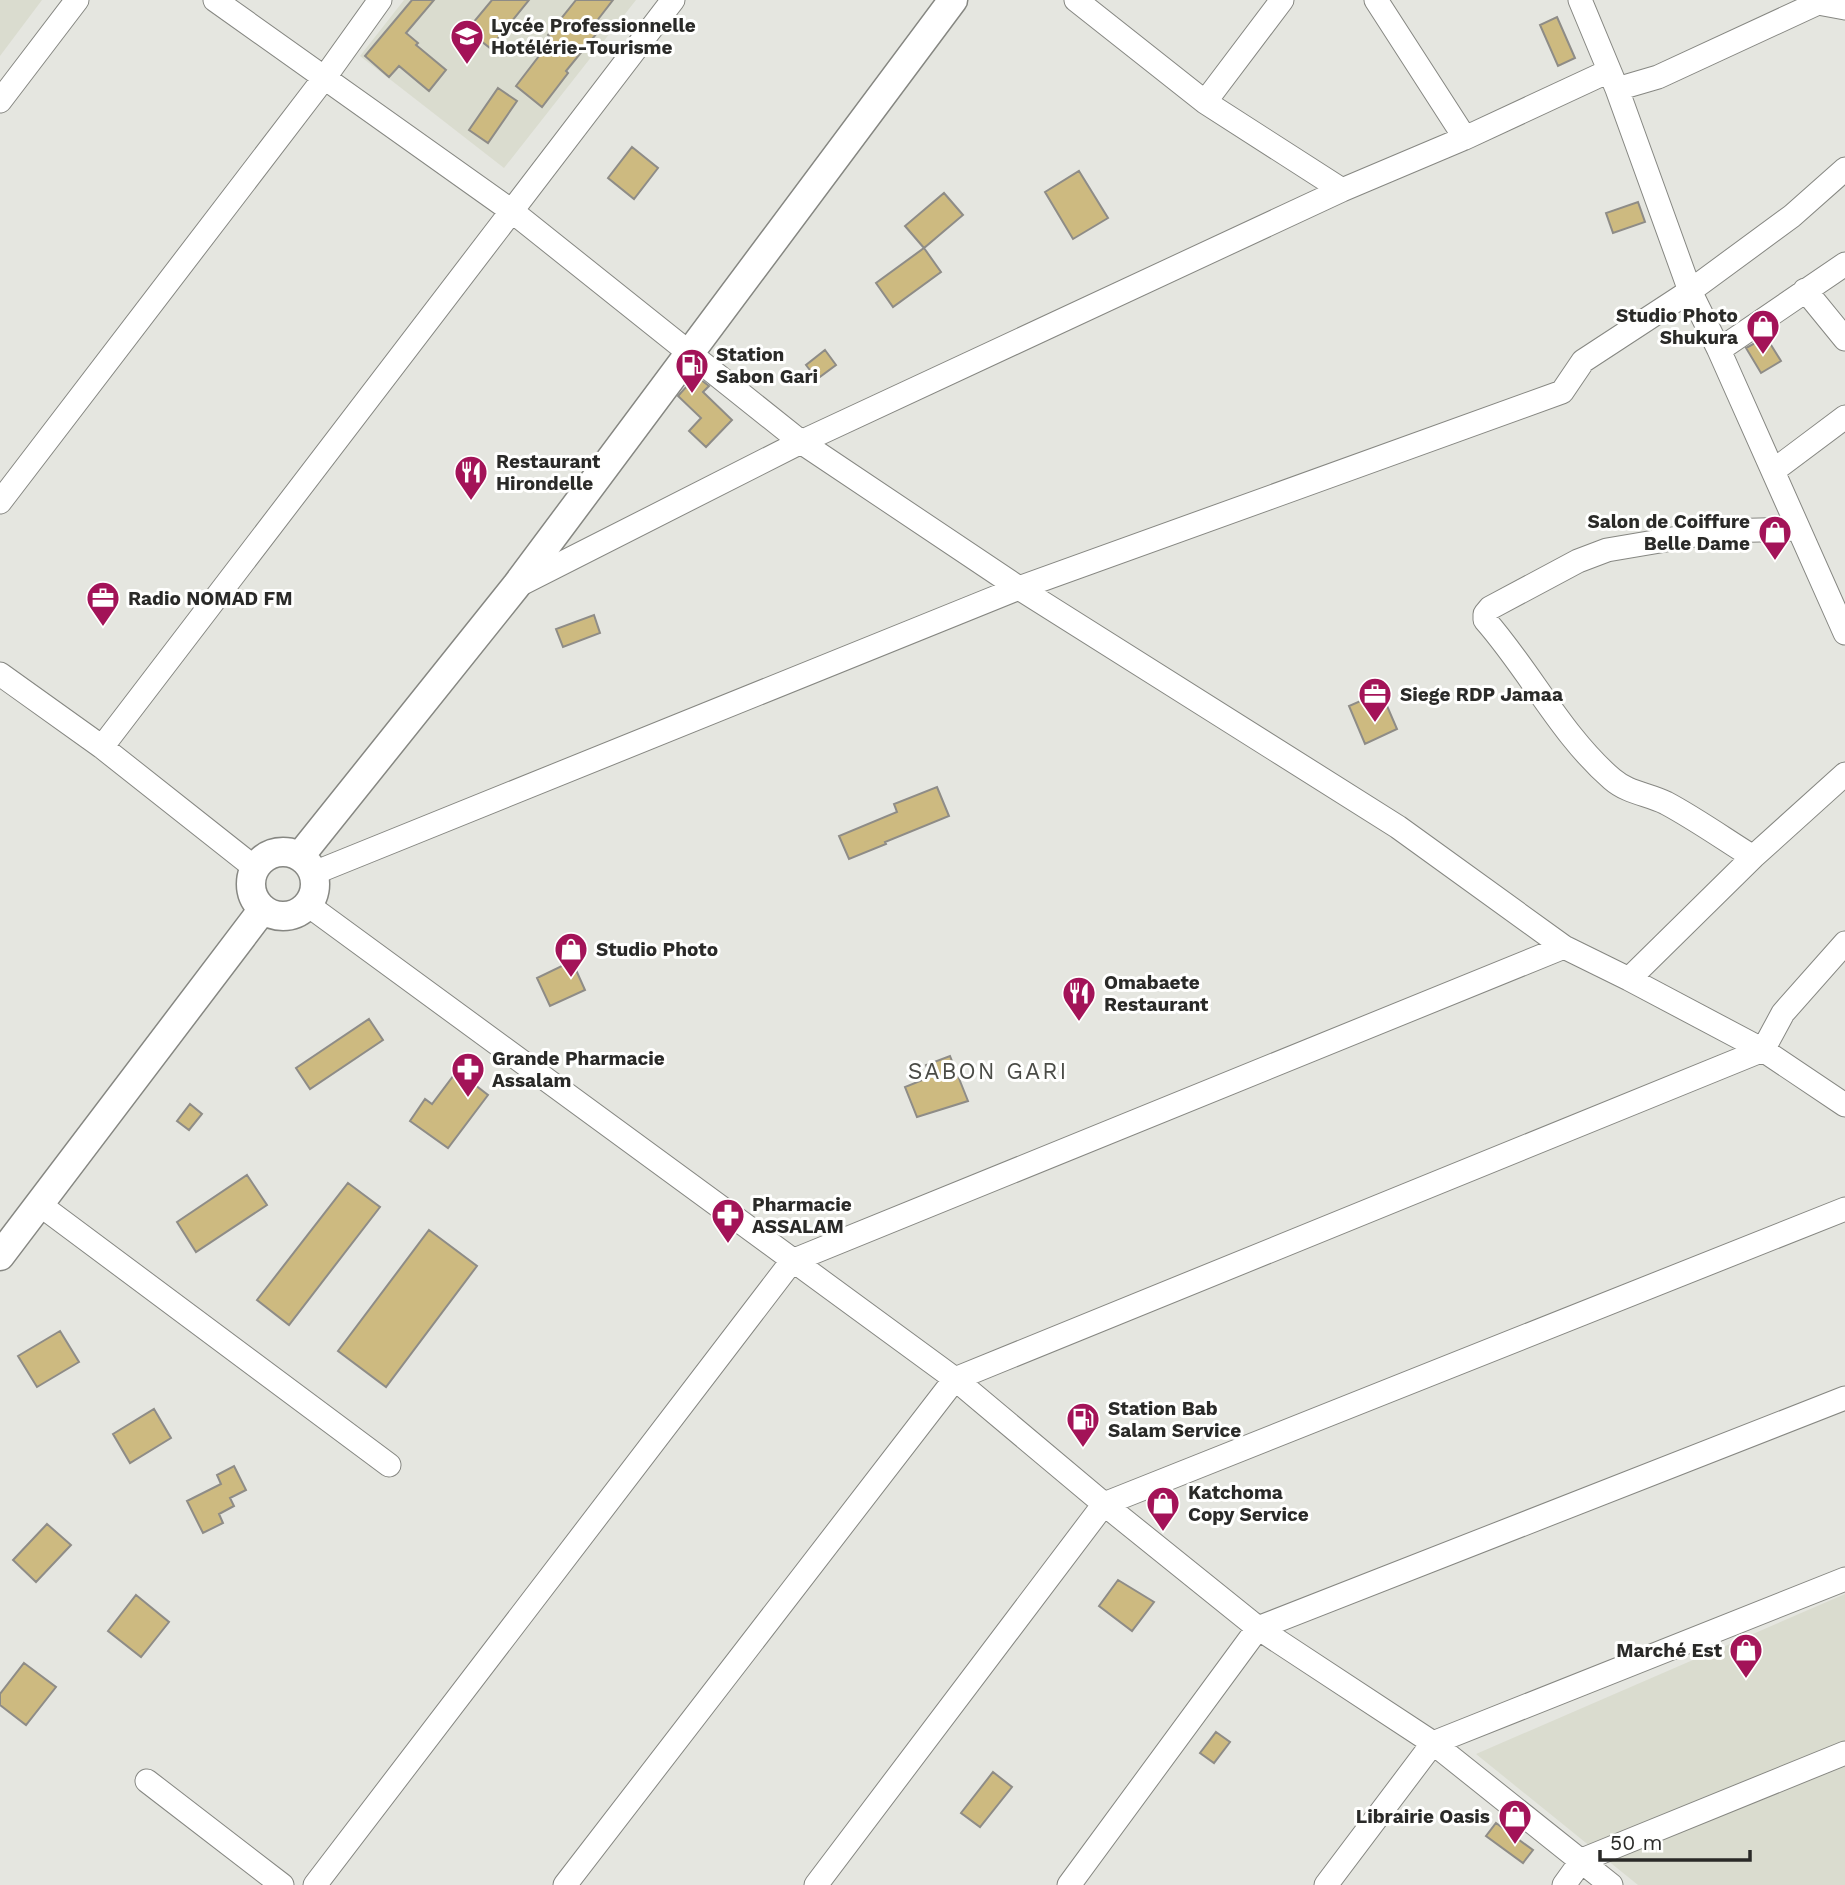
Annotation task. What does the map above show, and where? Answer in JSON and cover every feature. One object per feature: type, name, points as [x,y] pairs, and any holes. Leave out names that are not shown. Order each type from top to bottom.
[{"type":"main road","points":[[307,864],[953,0]]},
{"type":"main road","points":[[281,851],[307,864],[315,890],[307,905],[291,916],[281,916],[263,909],[257,902],[251,885],[255,867],[270,854],[281,851]]},
{"type":"main road","points":[[0,1256],[263,909]]},
{"type":"street","points":[[0,101],[77,0]]},
{"type":"street","points":[[215,0],[513,212],[801,442],[1019,588],[1398,827],[1564,947],[1763,1050],[1845,1105]]},
{"type":"street","points":[[0,502],[380,0]]},
{"type":"street","points":[[102,747],[673,0]]},
{"type":"street","points":[[1076,0],[1205,102],[1342,190]]},
{"type":"street","points":[[1205,102],[1282,0]]},
{"type":"street","points":[[1376,0],[1465,138]]},
{"type":"street","points":[[1580,0],[1613,80],[1689,291],[1845,633]]},
{"type":"street","points":[[516,586],[801,442],[1342,190],[1613,80],[1658,77],[1818,3],[1845,8]]},
{"type":"street","points":[[307,864],[1019,588],[1562,393],[1583,361],[1689,291],[1792,216],[1845,169]]},
{"type":"street","points":[[1718,350],[1845,264]]},
{"type":"street","points":[[1805,290],[1845,340]]},
{"type":"street","points":[[1773,471],[1845,417]]},
{"type":"street","points":[[1753,857],[1667,804],[1633,792],[1613,780],[1584,751],[1485,620],[1485,614],[1490,608],[1578,561],[1607,550],[1719,531],[1798,529]]},
{"type":"street","points":[[0,674],[102,747],[255,867]]},
{"type":"street","points":[[1629,979],[1753,857],[1845,774]]},
{"type":"street","points":[[307,905],[955,1379],[1258,1628],[1433,1744],[1611,1885]]},
{"type":"street","points":[[565,1885],[955,1379],[1763,1050],[1783,1013],[1845,943]]},
{"type":"street","points":[[315,1885],[792,1261],[1564,947]]},
{"type":"street","points":[[39,1204],[389,1465]]},
{"type":"street","points":[[816,1885],[1104,1504],[1845,1209]]},
{"type":"street","points":[[1069,1885],[1258,1628],[1845,1398]]},
{"type":"street","points":[[1326,1885],[1433,1744],[1845,1578]]},
{"type":"street","points":[[1564,1885],[1582,1860],[1845,1753]]},
{"type":"street","points":[[147,1781],[282,1885]]},
{"type":"shaded area","points":[[0,0],[42,0],[0,56]]},
{"type":"shaded area","points":[[404,0],[636,0],[504,168],[360,56]]},
{"type":"shaded area","name":"Marché Est","points":[[1845,1594],[1845,1885],[1638,1885],[1476,1754]]},
{"type":"building","points":[[412,0],[434,0],[406,33],[446,70],[429,91],[399,66],[389,77],[365,56]]},
{"type":"building","points":[[492,0],[529,0],[490,48],[467,30]]},
{"type":"building","points":[[576,0],[613,0],[596,22],[602,27],[566,71],[568,73],[542,107],[516,86],[552,39],[548,35]]},
{"type":"building","points":[[1557,17],[1575,58],[1558,66],[1540,25]]},
{"type":"building","points":[[498,88],[517,101],[488,143],[469,130]]},
{"type":"building","points":[[632,147],[658,168],[634,199],[608,178]]},
{"type":"building","points":[[1079,171],[1108,218],[1073,239],[1045,192]]},
{"type":"building","points":[[944,193],[963,215],[924,248],[905,226]]},
{"type":"building","points":[[1638,202],[1645,222],[1613,233],[1606,213]]},
{"type":"building","points":[[924,248],[941,272],[893,307],[876,283]]},
{"type":"building","points":[[1766,337],[1781,361],[1761,373],[1746,348]]},
{"type":"building","points":[[825,350],[836,365],[817,379],[806,365]]},
{"type":"building","points":[[696,376],[709,386],[703,392],[732,420],[706,447],[689,431],[701,418],[678,396]]},
{"type":"building","points":[[594,615],[600,633],[563,647],[556,629]]},
{"type":"building","points":[[1381,692],[1397,729],[1365,744],[1349,706]]},
{"type":"building","points":[[937,787],[949,816],[849,859],[839,836],[897,812],[894,804]]},
{"type":"building","points":[[572,961],[585,990],[550,1006],[537,978]]},
{"type":"building","points":[[369,1019],[383,1040],[310,1089],[296,1068]]},
{"type":"building","points":[[950,1056],[968,1101],[917,1117],[905,1087],[930,1077],[926,1065]]},
{"type":"building","points":[[457,1071],[488,1095],[448,1148],[410,1121],[425,1099],[432,1104]]},
{"type":"building","points":[[190,1104],[202,1114],[189,1130],[177,1121]]},
{"type":"building","points":[[247,1175],[267,1205],[196,1252],[177,1222]]},
{"type":"building","points":[[348,1183],[380,1207],[289,1325],[257,1300]]},
{"type":"building","points":[[429,1230],[477,1266],[386,1387],[338,1351]]},
{"type":"building","points":[[60,1331],[79,1362],[37,1387],[18,1356]]},
{"type":"building","points":[[154,1409],[171,1438],[130,1463],[113,1434]]},
{"type":"building","points":[[234,1466],[246,1490],[230,1498],[234,1506],[219,1514],[223,1523],[203,1533],[187,1501],[221,1484],[217,1475]]},
{"type":"building","points":[[47,1524],[71,1545],[36,1582],[13,1560]]},
{"type":"building","points":[[1118,1580],[1154,1602],[1132,1631],[1099,1606]]},
{"type":"building","points":[[136,1595],[169,1622],[141,1657],[108,1631]]},
{"type":"building","points":[[24,1663],[56,1687],[26,1725],[0,1705],[0,1694]]},
{"type":"building","points":[[1216,1732],[1230,1742],[1214,1763],[1200,1753]]},
{"type":"building","points":[[993,1772],[1012,1787],[980,1827],[961,1813]]},
{"type":"building","points":[[1496,1823],[1533,1850],[1523,1863],[1486,1836]]},
{"type":"place","name":"Lycée Professionnelle Hotélérie-Tourisme","points":[[467,66]]},
{"type":"place","name":"Studio Photo Shukura","points":[[1763,356]]},
{"type":"place","name":"Station Sabon Gari","points":[[692,395]]},
{"type":"place","name":"Restaurant Hirondelle","points":[[471,502]]},
{"type":"place","name":"Salon de Coiffure Belle Dame","points":[[1775,562]]},
{"type":"place","name":"Radio NOMAD FM","points":[[103,628]]},
{"type":"place","name":"Siege RDP Jamaa","points":[[1375,724]]},
{"type":"place","name":"Studio Photo","points":[[571,979]]},
{"type":"place","name":"Omabaete Restaurant","points":[[1079,1023]]},
{"type":"place","name":"Grande Pharmacie Assalam","points":[[468,1099]]},
{"type":"place","name":"Pharmacie ASSALAM","points":[[728,1245]]},
{"type":"place","name":"Station Bab Salam Service","points":[[1083,1449]]},
{"type":"place","name":"Katchoma Copy Service","points":[[1163,1533]]},
{"type":"place","name":"Marché Est","points":[[1746,1680]]},
{"type":"place","name":"Librairie Oasis","points":[[1515,1846]]},
{"type":"district","name":"SABON GARI","points":[[988,1071]]}]
